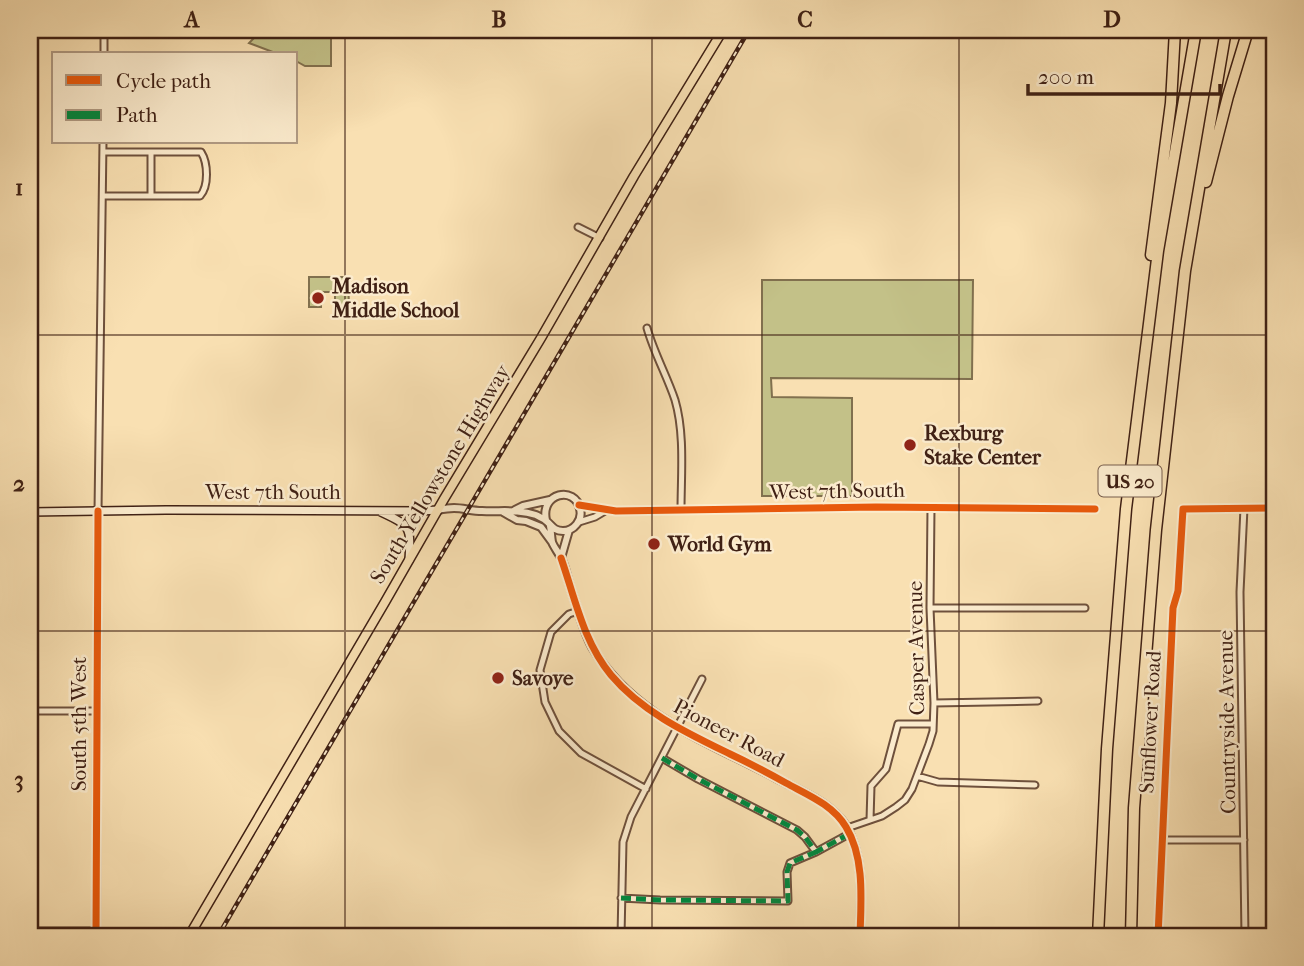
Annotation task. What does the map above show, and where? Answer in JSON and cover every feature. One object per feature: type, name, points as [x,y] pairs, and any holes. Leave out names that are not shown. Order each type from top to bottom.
[{"type":"highway","points":[[1142,377],[1150,263],[1171,103],[1175,30]]},
{"type":"highway","name":"US 20","points":[[1098,936],[1107,748],[1126,509],[1158,251],[1196,30]]},
{"type":"highway","name":"US 20","points":[[1130,936],[1134,808],[1158,509],[1185,271],[1226,30]]},
{"type":"highway","points":[[1185,271],[1227,96],[1248,30]]},
{"type":"main road","name":"South Yellowstone Highway","points":[[189,936],[641,164],[723,30]]},
{"type":"main road","points":[[377,510],[401,521],[407,527],[410,534],[409,560]]},
{"type":"main road","name":"West 7th South","points":[[30,512],[438,510]]},
{"type":"street","points":[[104,30],[104,52]]},
{"type":"street","name":"South 5th West","points":[[96,934],[103,144]]},
{"type":"street","points":[[103,152],[201,152],[205,159],[205,191],[200,196],[103,196]]},
{"type":"street","points":[[151,152],[151,196]]},
{"type":"street","points":[[578,227],[600,238]]},
{"type":"street","points":[[647,328],[675,401],[681,441],[681,510]]},
{"type":"street","points":[[558,495],[575,500],[579,505],[579,522],[569,530],[559,531],[548,523],[545,508],[550,500],[558,495]]},
{"type":"street","name":"West 7th South","points":[[515,510],[550,500]]},
{"type":"street","name":"West 7th South","points":[[579,505],[606,510],[1095,509]]},
{"type":"street","name":"Casper Avenue","points":[[621,898],[788,901],[787,872],[790,863],[816,852],[905,800],[912,789],[929,744],[933,724],[931,508]]},
{"type":"street","points":[[1244,508],[1274,508]]},
{"type":"street","name":"Sunflower Road","points":[[1158,936],[1173,608],[1178,591],[1183,509],[1244,508]]},
{"type":"street","name":"Countryside Avenue","points":[[1244,508],[1241,592],[1245,936]]},
{"type":"street","name":"West 7th South","points":[[438,510],[515,510],[535,515],[548,523]]},
{"type":"street","name":"West 7th South","points":[[579,522],[606,510]]},
{"type":"street","points":[[502,511],[517,520],[541,527],[552,543]]},
{"type":"street","name":"Pioneer Road","points":[[548,523],[552,543],[561,558],[578,611],[593,647],[610,674],[642,705],[677,728],[823,803],[836,814],[848,831],[856,851],[859,868],[860,936]]},
{"type":"street","points":[[561,558],[569,530]]},
{"type":"street","points":[[930,608],[1085,608]]},
{"type":"street","points":[[578,611],[569,614],[551,632],[540,670],[545,702],[559,732],[581,753],[646,789]]},
{"type":"street","points":[[621,936],[623,842],[631,817],[702,679]]},
{"type":"street","points":[[934,703],[1038,701]]},
{"type":"street","points":[[30,711],[96,711]]},
{"type":"street","points":[[870,820],[871,786],[886,769],[898,724],[933,724]]},
{"type":"street","points":[[662,758],[797,830],[816,852]]},
{"type":"street","points":[[917,776],[938,782],[1035,785]]},
{"type":"street","points":[[1162,840],[1244,840]]},
{"type":"street","points":[[30,931],[96,934]]},
{"type":"shaded area","points":[[278,30],[331,30],[331,66],[305,66],[298,62],[298,52],[273,52],[249,43],[256,36]]},
{"type":"shaded area","points":[[309,277],[348,277],[349,307],[335,307],[335,292],[321,292],[321,307],[309,307]]},
{"type":"shaded area","points":[[762,280],[973,280],[972,379],[771,378],[772,397],[852,398],[852,496],[762,496]]},
{"type":"railway","points":[[218,936],[749,30]]},
{"type":"marked path","points":[[662,758],[797,830],[816,852],[849,834]]},
{"type":"marked path","points":[[621,898],[788,901],[787,872],[790,863],[816,852]]},
{"type":"cycle path","points":[[579,505],[616,511],[876,507],[1095,509]]},
{"type":"cycle path","points":[[1158,936],[1173,608],[1178,591],[1183,509],[1274,508]]},
{"type":"cycle path","points":[[96,936],[98,511]]},
{"type":"cycle path","points":[[561,558],[593,648],[623,688],[651,711],[811,796],[841,819],[852,839],[859,866],[860,936]]},
{"type":"place","name":"Madison Middle School","points":[[318,298]]},
{"type":"place","name":"Rexburg Stake Center","points":[[910,445]]},
{"type":"place","name":"World Gym","points":[[654,544]]},
{"type":"place","name":"Savoye","points":[[498,678]]}]
